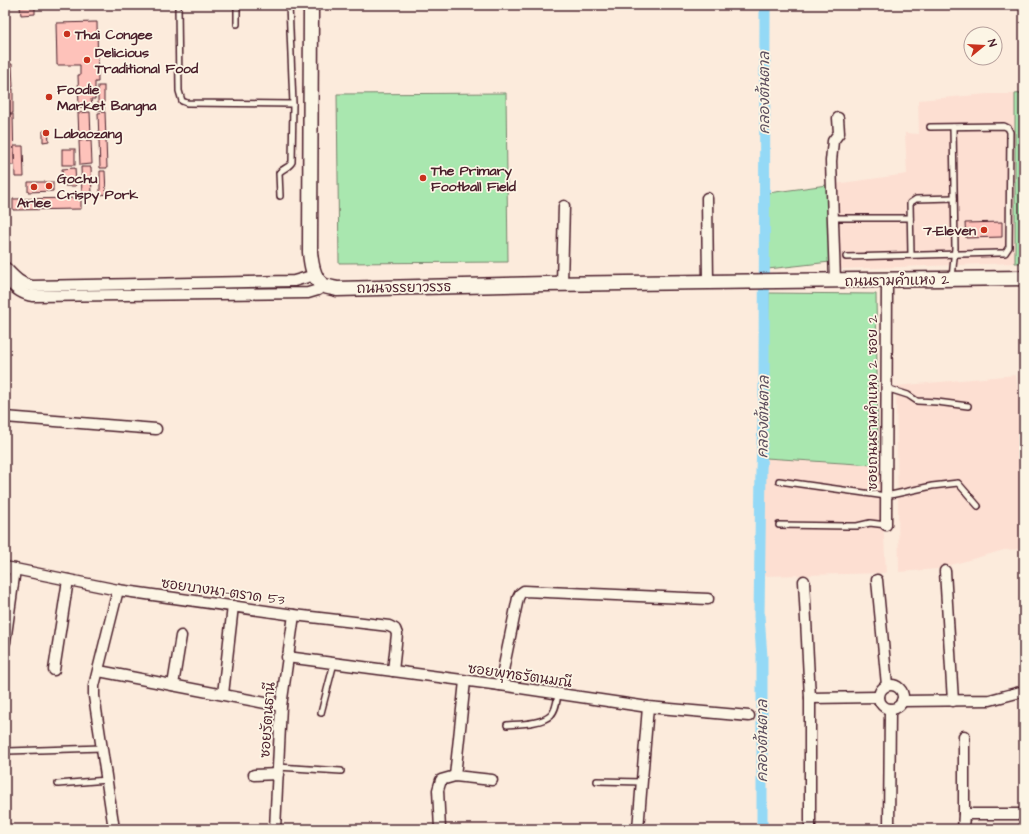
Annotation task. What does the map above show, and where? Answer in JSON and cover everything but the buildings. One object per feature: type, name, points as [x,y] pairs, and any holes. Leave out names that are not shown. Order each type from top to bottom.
[{"type":"main road","points":[[312,5],[310,252],[312,266],[319,280]]},
{"type":"main road","name":"ถนนรามคำแหง 2","points":[[764,281],[1024,278]]},
{"type":"main road","name":"ถนนจรรยาวรรธ","points":[[319,280],[337,289],[764,281]]},
{"type":"street","points":[[835,281],[831,161],[833,141],[839,133],[838,118]]},
{"type":"street","points":[[707,198],[708,281]]},
{"type":"street","points":[[562,284],[564,206]]},
{"type":"street","points":[[5,267],[25,285],[32,286],[294,282],[319,280],[318,290],[308,293],[33,296],[24,295],[19,292],[5,279]]},
{"type":"street","name":"ซอยถนนรามคำแหง 2 ซอย 2","points":[[886,525],[887,280]]},
{"type":"street","points":[[5,417],[156,429]]},
{"type":"street","name":"ซอยบางนา-ตราด 53","points":[[5,567],[118,590],[294,615],[390,626],[395,629],[397,634],[393,671]]},
{"type":"street","points":[[5,642],[15,569]]},
{"type":"street","points":[[945,571],[953,701]]},
{"type":"street","points":[[54,670],[68,580]]},
{"type":"street","points":[[877,580],[887,685]]},
{"type":"street","points":[[804,581],[810,698],[810,829]]},
{"type":"street","points":[[114,829],[94,696],[94,686],[118,590]]},
{"type":"street","points":[[500,685],[518,598],[524,591],[708,599]]},
{"type":"street","points":[[222,694],[233,606]]},
{"type":"street","name":"ซอยรัตนธานี","points":[[275,829],[281,706],[294,615]]},
{"type":"street","points":[[173,685],[181,636]]},
{"type":"street","name":"ซอยพุทธรัตนมณี","points":[[287,657],[500,685],[648,707],[749,716]]},
{"type":"street","points":[[98,671],[281,706]]},
{"type":"street","points":[[455,776],[465,681]]},
{"type":"street","points":[[887,685],[894,685],[898,687],[902,693],[902,701],[897,707],[890,709],[881,704],[879,697],[881,690],[887,685]]},
{"type":"street","points":[[902,701],[990,700],[1024,692]]},
{"type":"street","points":[[810,698],[879,697]]},
{"type":"street","points":[[638,829],[648,707]]},
{"type":"street","points":[[889,829],[890,709]]},
{"type":"street","points":[[963,829],[964,736]]},
{"type":"street","points":[[254,775],[278,770]]},
{"type":"street","points":[[440,829],[438,790],[441,780],[455,776],[492,780]]},
{"type":"street","points":[[964,814],[1024,814]]},
{"type":"lane","points":[[178,5],[179,91],[182,101],[187,103],[293,104]]},
{"type":"lane","points":[[237,5],[237,24]]},
{"type":"lane","points":[[280,196],[279,173],[291,166],[292,162],[293,104],[289,5]]},
{"type":"lane","points":[[846,257],[1005,253],[1010,247],[1010,132],[1008,128],[1004,126],[930,127]]},
{"type":"lane","points":[[952,279],[954,254],[953,127]]},
{"type":"lane","points":[[911,255],[910,203],[916,199],[954,198]]},
{"type":"lane","points":[[832,218],[910,218]]},
{"type":"lane","points":[[145,284],[145,295]]},
{"type":"lane","points":[[886,388],[908,395],[917,401],[968,406]]},
{"type":"lane","points":[[779,481],[886,496],[932,486],[958,483],[978,506]]},
{"type":"lane","points":[[779,525],[858,526],[870,523],[886,525]]},
{"type":"lane","points":[[321,713],[334,663]]},
{"type":"lane","points":[[507,725],[528,724],[550,716],[554,711],[558,694]]},
{"type":"lane","points":[[8,751],[102,748]]},
{"type":"lane","points":[[278,770],[341,771]]},
{"type":"lane","points":[[58,784],[107,780]]},
{"type":"lane","points":[[597,781],[642,782]]},
{"type":"shaded area","points":[[988,94],[1015,94],[1015,263],[839,269],[835,184],[907,174],[905,133],[919,134],[918,100]]},
{"type":"shaded area","points":[[1016,375],[1024,440],[1024,549],[1004,550],[937,569],[899,572],[896,386]]},
{"type":"shaded area","points":[[766,458],[880,466],[886,573],[763,576]]},
{"type":"green space","name":"The Primary Football Field","points":[[506,93],[508,262],[339,263],[337,94]]},
{"type":"green space","points":[[1024,93],[1024,263],[1015,263],[1015,94]]},
{"type":"green space","points":[[827,185],[830,262],[768,269],[768,193]]},
{"type":"green space","points":[[769,293],[876,294],[878,448],[873,465],[766,458]]},
{"type":"waterway","name":"คลองต้นตาล","points":[[762,829],[762,657],[759,616],[761,470],[764,397],[765,5]]},
{"type":"place","name":"Thai Congee","points":[[67,34]]},
{"type":"place","name":"Delicious Traditional Food","points":[[87,60]]},
{"type":"place","name":"Foodie Market Bangna","points":[[49,97]]},
{"type":"place","name":"Labaozang","points":[[46,133]]},
{"type":"place","name":"The Primary Football Field","points":[[423,178]]},
{"type":"place","name":"Gochu Crispy Pork","points":[[49,186]]},
{"type":"place","name":"Arlee","points":[[34,187]]},
{"type":"place","name":"7-Eleven","points":[[984,230]]}]
